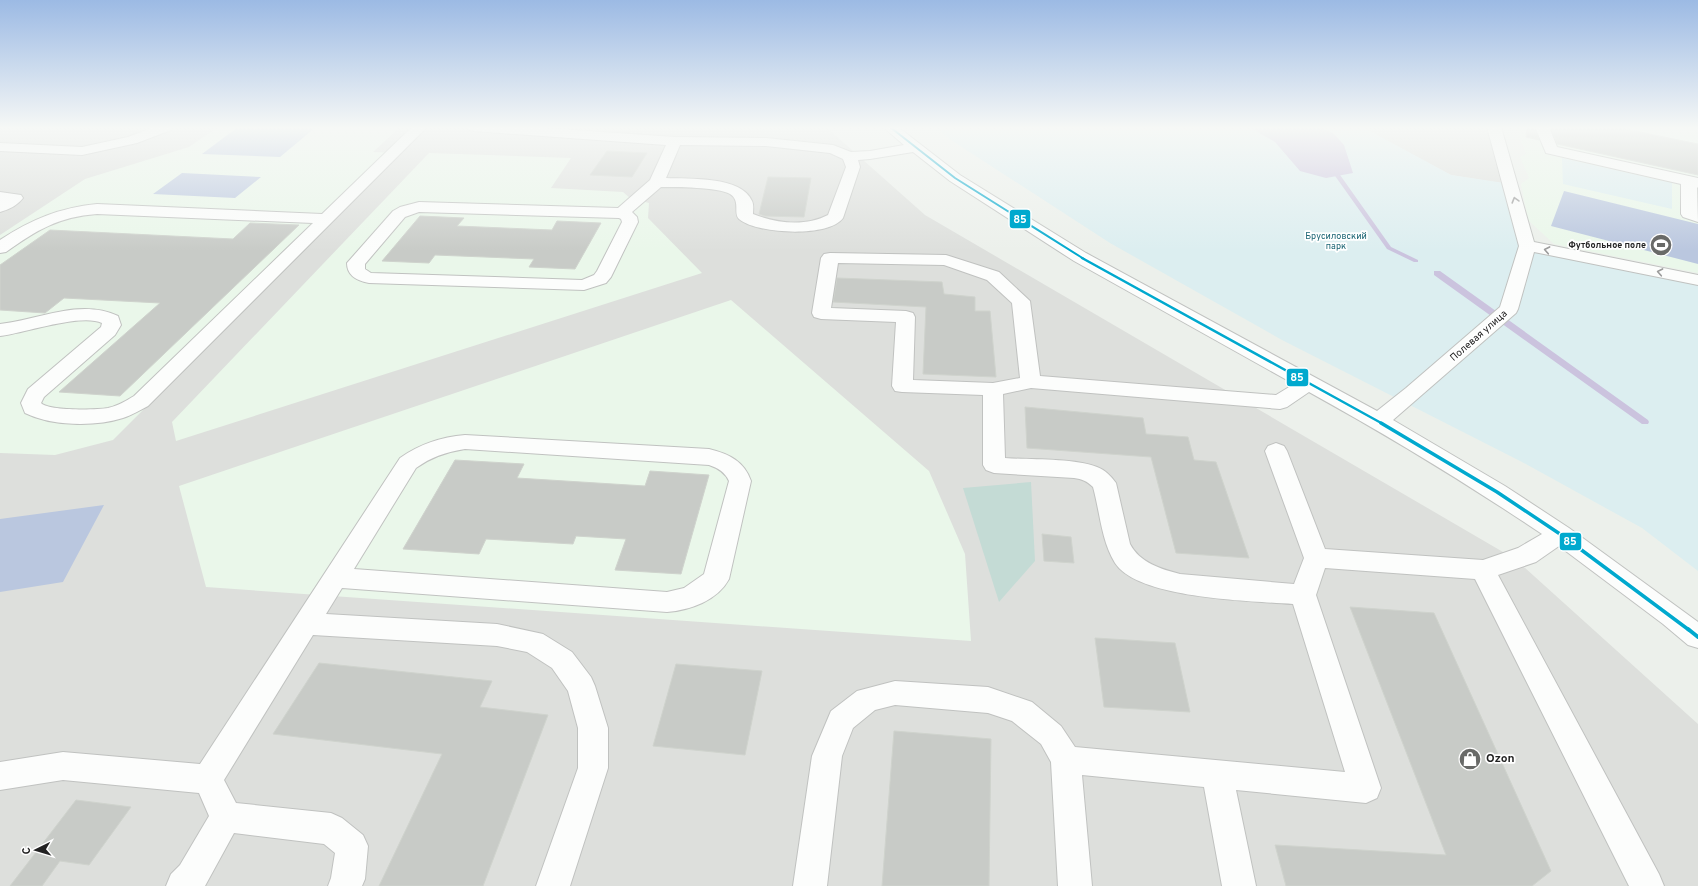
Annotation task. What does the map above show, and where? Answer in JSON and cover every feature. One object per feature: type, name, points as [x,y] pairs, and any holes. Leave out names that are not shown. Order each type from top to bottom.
[{"type":"street","points":[[0,330],[80,315],[96,314],[107,316],[111,320],[112,326],[108,332],[35,394],[31,403],[32,408],[45,414],[96,417],[118,413],[141,401],[377,168]]},
{"type":"street","points":[[622,213],[630,217],[630,222],[605,273],[600,279],[584,286],[369,278],[358,273],[355,268],[356,263],[399,214],[412,208],[428,207],[622,213],[657,182],[663,168]]},
{"type":"street","points":[[657,182],[708,184],[736,191],[745,202],[745,216],[766,225],[800,227],[821,225],[835,218],[853,168]]},
{"type":"street","points":[[943,168],[955,178],[1080,258],[1378,421],[1491,488],[1560,534],[1672,616],[1698,637]]},
{"type":"street","points":[[1506,168],[1527,246],[1698,280]]},
{"type":"street","points":[[1633,168],[1694,182],[1689,214],[1698,217]]},
{"type":"street","points":[[0,197],[15,198],[0,207]]},
{"type":"street","points":[[0,248],[43,221],[57,216],[84,210],[105,209],[325,219]]},
{"type":"street","name":"Полевая улица","points":[[1378,421],[1413,393],[1509,309],[1527,246]]},
{"type":"street","points":[[1031,382],[1021,301],[993,276],[946,260],[830,258],[821,313],[906,317],[902,386],[993,389],[1031,382],[1280,402],[1309,383]]},
{"type":"street","points":[[993,389],[994,464],[1074,470],[1090,473],[1097,477],[1104,483],[1118,544],[1125,558],[1138,568],[1156,578],[1180,584],[1303,594]]},
{"type":"street","points":[[208,779],[335,578],[408,463],[420,454],[448,443],[466,442],[709,457],[727,463],[733,468],[740,481],[716,579],[705,590],[694,597],[678,601],[666,602],[335,578]]},
{"type":"street","points":[[1066,760],[1366,788],[1303,594],[1316,558],[1276,451]]},
{"type":"street","points":[[1316,558],[1483,570],[1527,555],[1560,534]]},
{"type":"street","points":[[1483,570],[1647,886]]},
{"type":"street","points":[[306,624],[497,635],[533,642],[562,660],[581,686],[593,728],[593,768],[553,886]]},
{"type":"street","points":[[810,886],[827,756],[841,720],[867,700],[895,693],[988,700],[1022,711],[1051,735],[1066,760],[1075,886]]},
{"type":"street","points":[[0,776],[63,766],[208,779]]},
{"type":"street","points":[[1217,775],[1239,886]]},
{"type":"street","points":[[208,779],[226,817]]},
{"type":"street","points":[[183,886],[192,877],[226,817]]},
{"type":"street","points":[[226,817],[331,829],[352,846],[348,879],[345,886]]},
{"type":"shaded area","points":[[0,168],[873,168],[925,215],[1515,559],[1698,724],[1698,886],[0,886]]},
{"type":"shaded area","points":[[120,168],[385,168],[113,440],[55,455],[0,453],[0,235],[85,179]]},
{"type":"shaded area","points":[[414,168],[564,168],[551,188],[623,192],[630,198],[649,203],[648,218],[702,273],[176,441],[172,422]]},
{"type":"shaded area","points":[[1298,168],[1352,168],[1353,173],[1326,178],[1300,171]]},
{"type":"shaded area","points":[[1438,168],[1497,168],[1501,183],[1451,175]]},
{"type":"shaded area","points":[[1525,168],[1698,168],[1698,273],[1554,244],[1528,220],[1521,184],[1529,178]]},
{"type":"shaded area","points":[[182,173],[261,177],[235,198],[153,194]]},
{"type":"shaded area","name":"Футбольное поле","points":[[1564,191],[1698,224],[1698,264],[1551,226]]},
{"type":"shaded area","points":[[731,300],[929,471],[965,554],[971,641],[206,587],[179,486]]},
{"type":"shaded area","points":[[1031,482],[1035,561],[999,602],[963,488]]},
{"type":"shaded area","points":[[104,505],[63,582],[0,592],[0,519]]},
{"type":"green space","name":"Брусиловский парк","points":[[995,168],[1439,168],[1451,175],[1504,183],[1521,246],[1698,281],[1698,571],[1642,528],[1522,462],[1282,340],[1110,243]]},
{"type":"green space","points":[[1562,168],[1608,168],[1672,183],[1672,209],[1563,184]]},
{"type":"building","points":[[595,168],[637,168],[632,177],[590,175]]},
{"type":"building","points":[[1668,168],[1698,168],[1698,175]]},
{"type":"building","points":[[768,177],[811,178],[804,217],[765,216],[759,214]]},
{"type":"building","points":[[420,216],[464,218],[457,226],[552,230],[557,221],[601,223],[575,269],[529,267],[534,259],[435,255],[429,263],[382,261]]},
{"type":"building","points":[[250,223],[299,225],[120,396],[59,392],[160,303],[64,298],[45,313],[0,310],[0,265],[50,230],[233,239]]},
{"type":"building","points":[[837,278],[942,282],[944,294],[975,297],[975,311],[990,311],[996,377],[923,374],[926,307],[833,302]]},
{"type":"building","points":[[1025,407],[1143,418],[1146,434],[1188,437],[1194,460],[1216,462],[1249,558],[1176,553],[1151,457],[1027,448]]},
{"type":"building","points":[[455,460],[524,464],[517,478],[645,486],[650,471],[709,475],[681,574],[615,570],[626,539],[576,536],[573,544],[486,539],[479,554],[403,549]]},
{"type":"building","points":[[1042,534],[1071,537],[1074,563],[1044,561]]},
{"type":"building","points":[[1350,607],[1434,613],[1551,871],[1532,886],[1286,886],[1275,845],[1446,855]]},
{"type":"building","points":[[1095,638],[1175,643],[1190,712],[1104,707]]},
{"type":"building","points":[[319,663],[492,681],[480,707],[548,715],[483,886],[379,886],[442,754],[273,734]]},
{"type":"building","points":[[676,664],[762,671],[745,755],[653,746]]},
{"type":"building","points":[[894,731],[991,739],[989,886],[882,886]]},
{"type":"building","points":[[76,800],[131,807],[89,865],[60,861],[42,886],[10,886]]},
{"type":"waterway","points":[[1333,168],[1389,248],[1416,261]]},
{"type":"waterway","points":[[1437,273],[1645,422]]},
{"type":"transit line","name":"85","points":[[943,168],[955,178],[1080,257],[1378,421],[1497,492],[1560,534],[1672,616],[1698,637]]},
{"type":"place","name":"Футбольное поле","points":[[1661,245]]},
{"type":"place","name":"Ozon","points":[[1470,759]]}]
